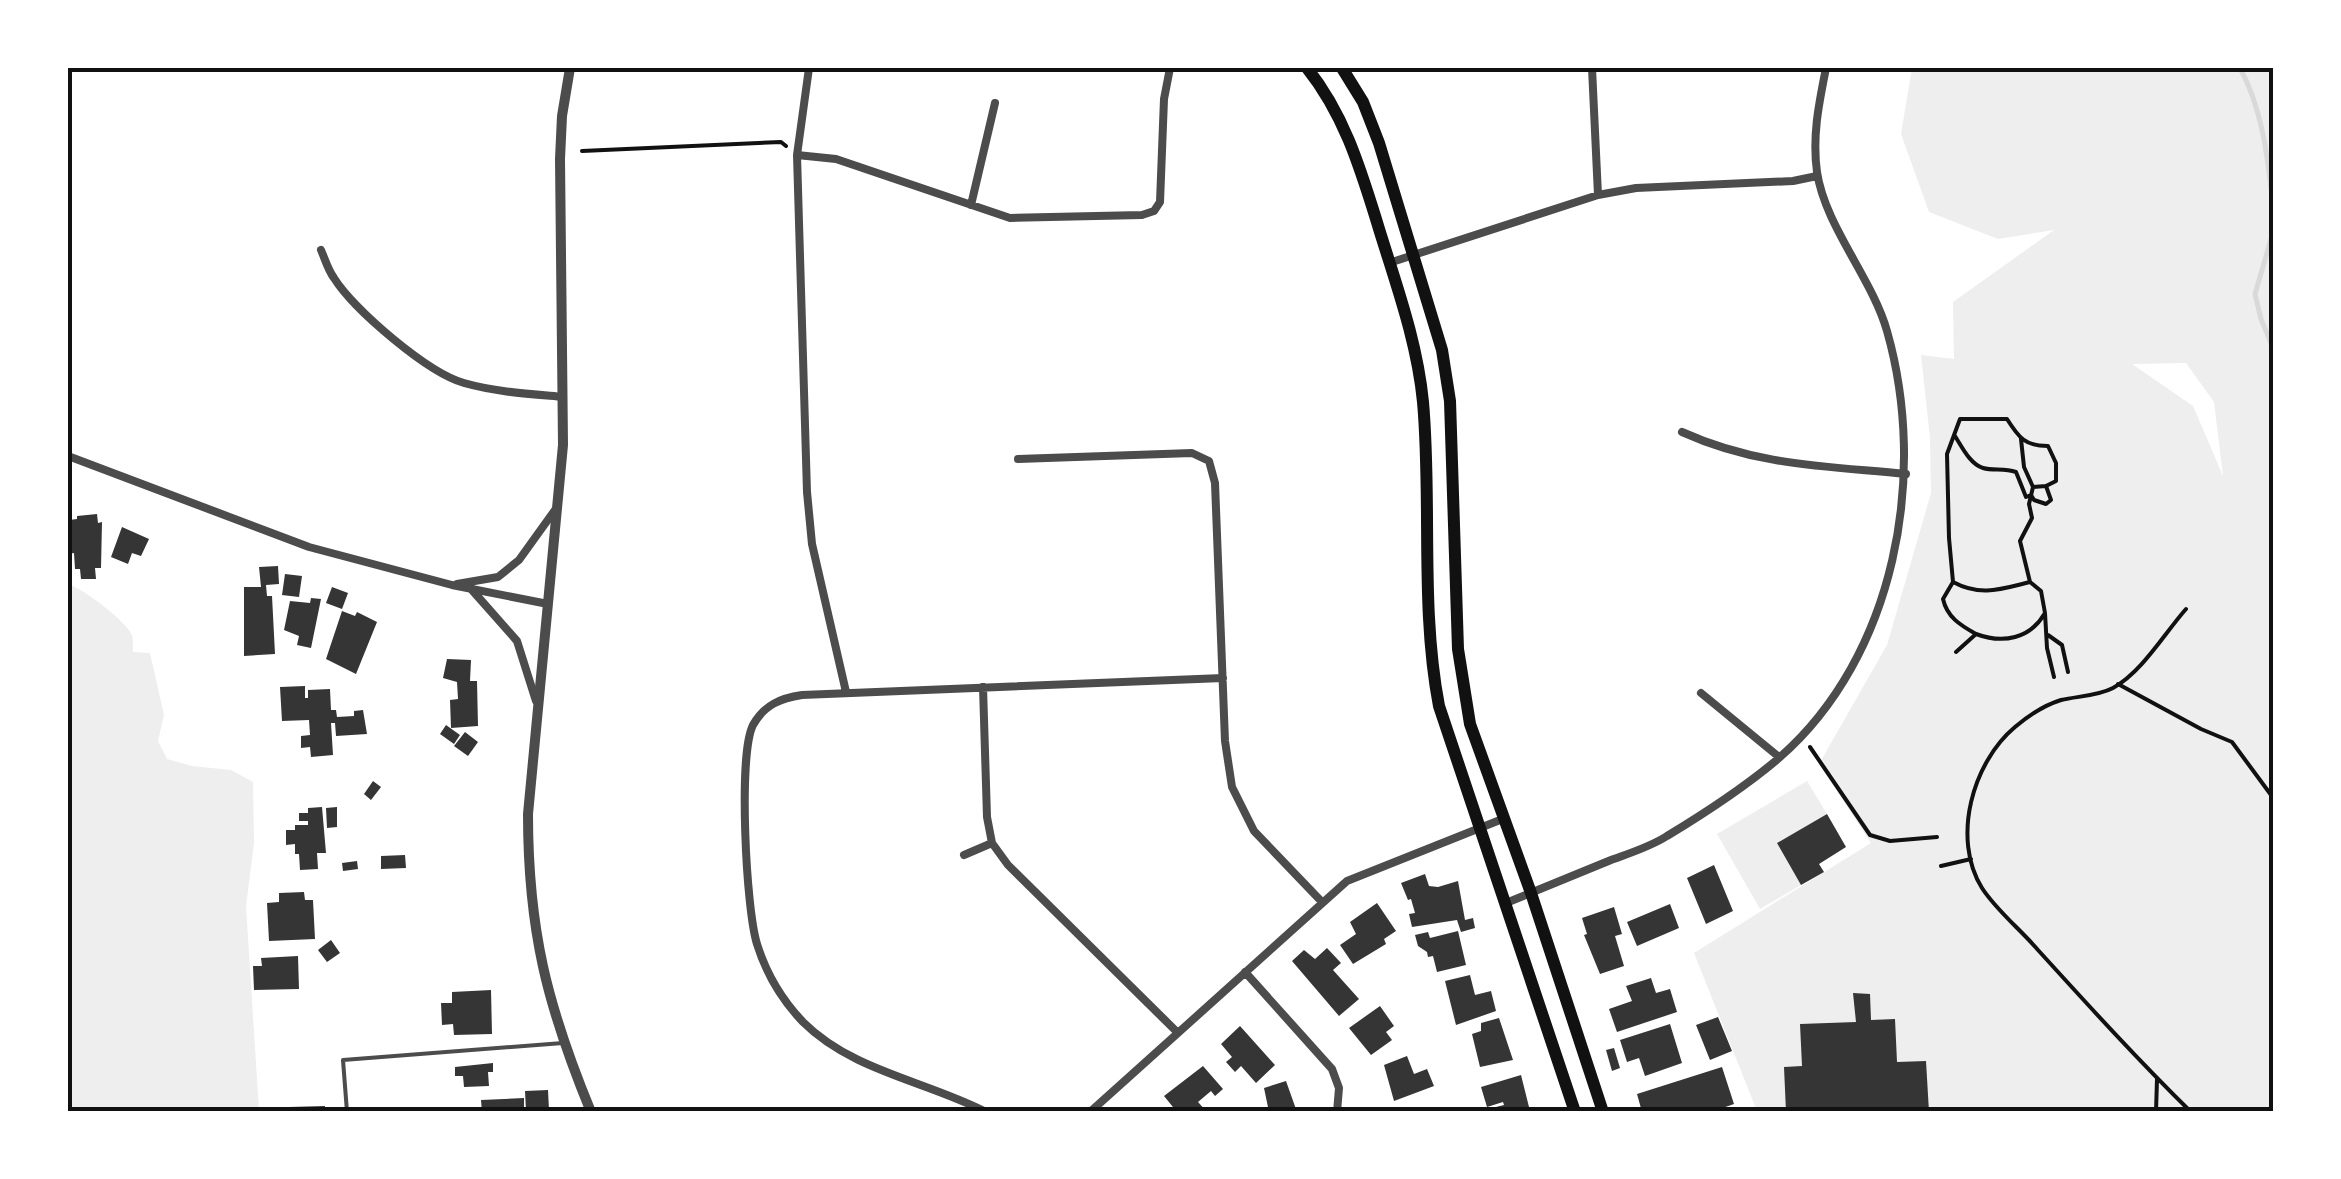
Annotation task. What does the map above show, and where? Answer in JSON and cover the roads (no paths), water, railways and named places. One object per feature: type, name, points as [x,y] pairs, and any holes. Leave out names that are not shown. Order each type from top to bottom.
[{"type":"main road","points":[[1307,68],[1331,101],[1348,135],[1413,341],[1422,389],[1436,692],[1449,744],[1575,1112]]},
{"type":"main road","points":[[1342,68],[1372,122],[1442,350],[1448,388],[1457,632],[1462,690],[1470,724],[1531,892],[1603,1112]]},
{"type":"street","points":[[570,68],[560,160],[564,397],[558,506],[528,814],[528,864],[543,975],[563,1043],[591,1112]]},
{"type":"street","points":[[809,68],[797,155],[807,492],[812,544],[846,692]]},
{"type":"street","points":[[797,155],[836,159],[1010,218],[1142,215],[1154,211],[1160,202],[1164,99],[1170,68]]},
{"type":"street","points":[[1592,68],[1598,195]]},
{"type":"street","points":[[1506,903],[1664,839],[1780,757],[1856,657],[1881,603],[1896,543],[1906,474],[1904,401],[1886,328],[1817,176],[1814,131],[1826,68]]},
{"type":"street","points":[[971,205],[995,103]]},
{"type":"street","points":[[1390,263],[1598,195],[1636,188],[1817,176]]},
{"type":"street","points":[[322,250],[333,277],[353,302],[422,362],[460,383],[511,393],[564,397]]},
{"type":"street","points":[[1682,432],[1716,448],[1754,458],[1906,474]]},
{"type":"street","points":[[1018,460],[1192,453],[1206,458],[1215,483],[1226,754],[1239,806],[1261,840],[1322,902]]},
{"type":"street","points":[[68,456],[309,547],[452,585],[548,604]]},
{"type":"street","points":[[452,585],[498,577],[519,560],[558,506]]},
{"type":"street","points":[[471,589],[517,641],[530,674],[539,715]]},
{"type":"street","points":[[986,1112],[862,1061],[819,1036],[782,996],[753,932],[746,881],[749,735],[761,714],[778,700],[802,695],[1223,678]]},
{"type":"street","points":[[984,687],[987,817],[992,844],[1177,1032]]},
{"type":"street","points":[[1701,693],[1780,757]]},
{"type":"street","points":[[1090,1112],[1322,902],[1359,874],[1505,818]]},
{"type":"street","points":[[964,855],[992,844]]},
{"type":"street","points":[[1245,972],[1332,1069],[1338,1088],[1338,1112]]},
{"type":"street","points":[[958,1112],[963,1101]]},
{"type":"lane","points":[[347,1112],[344,1060],[563,1043]]},
{"type":"waterway","points":[[2240,68],[2260,120],[2274,213]]},
{"type":"waterway","points":[[2274,229],[2255,294],[2274,350]]}]
